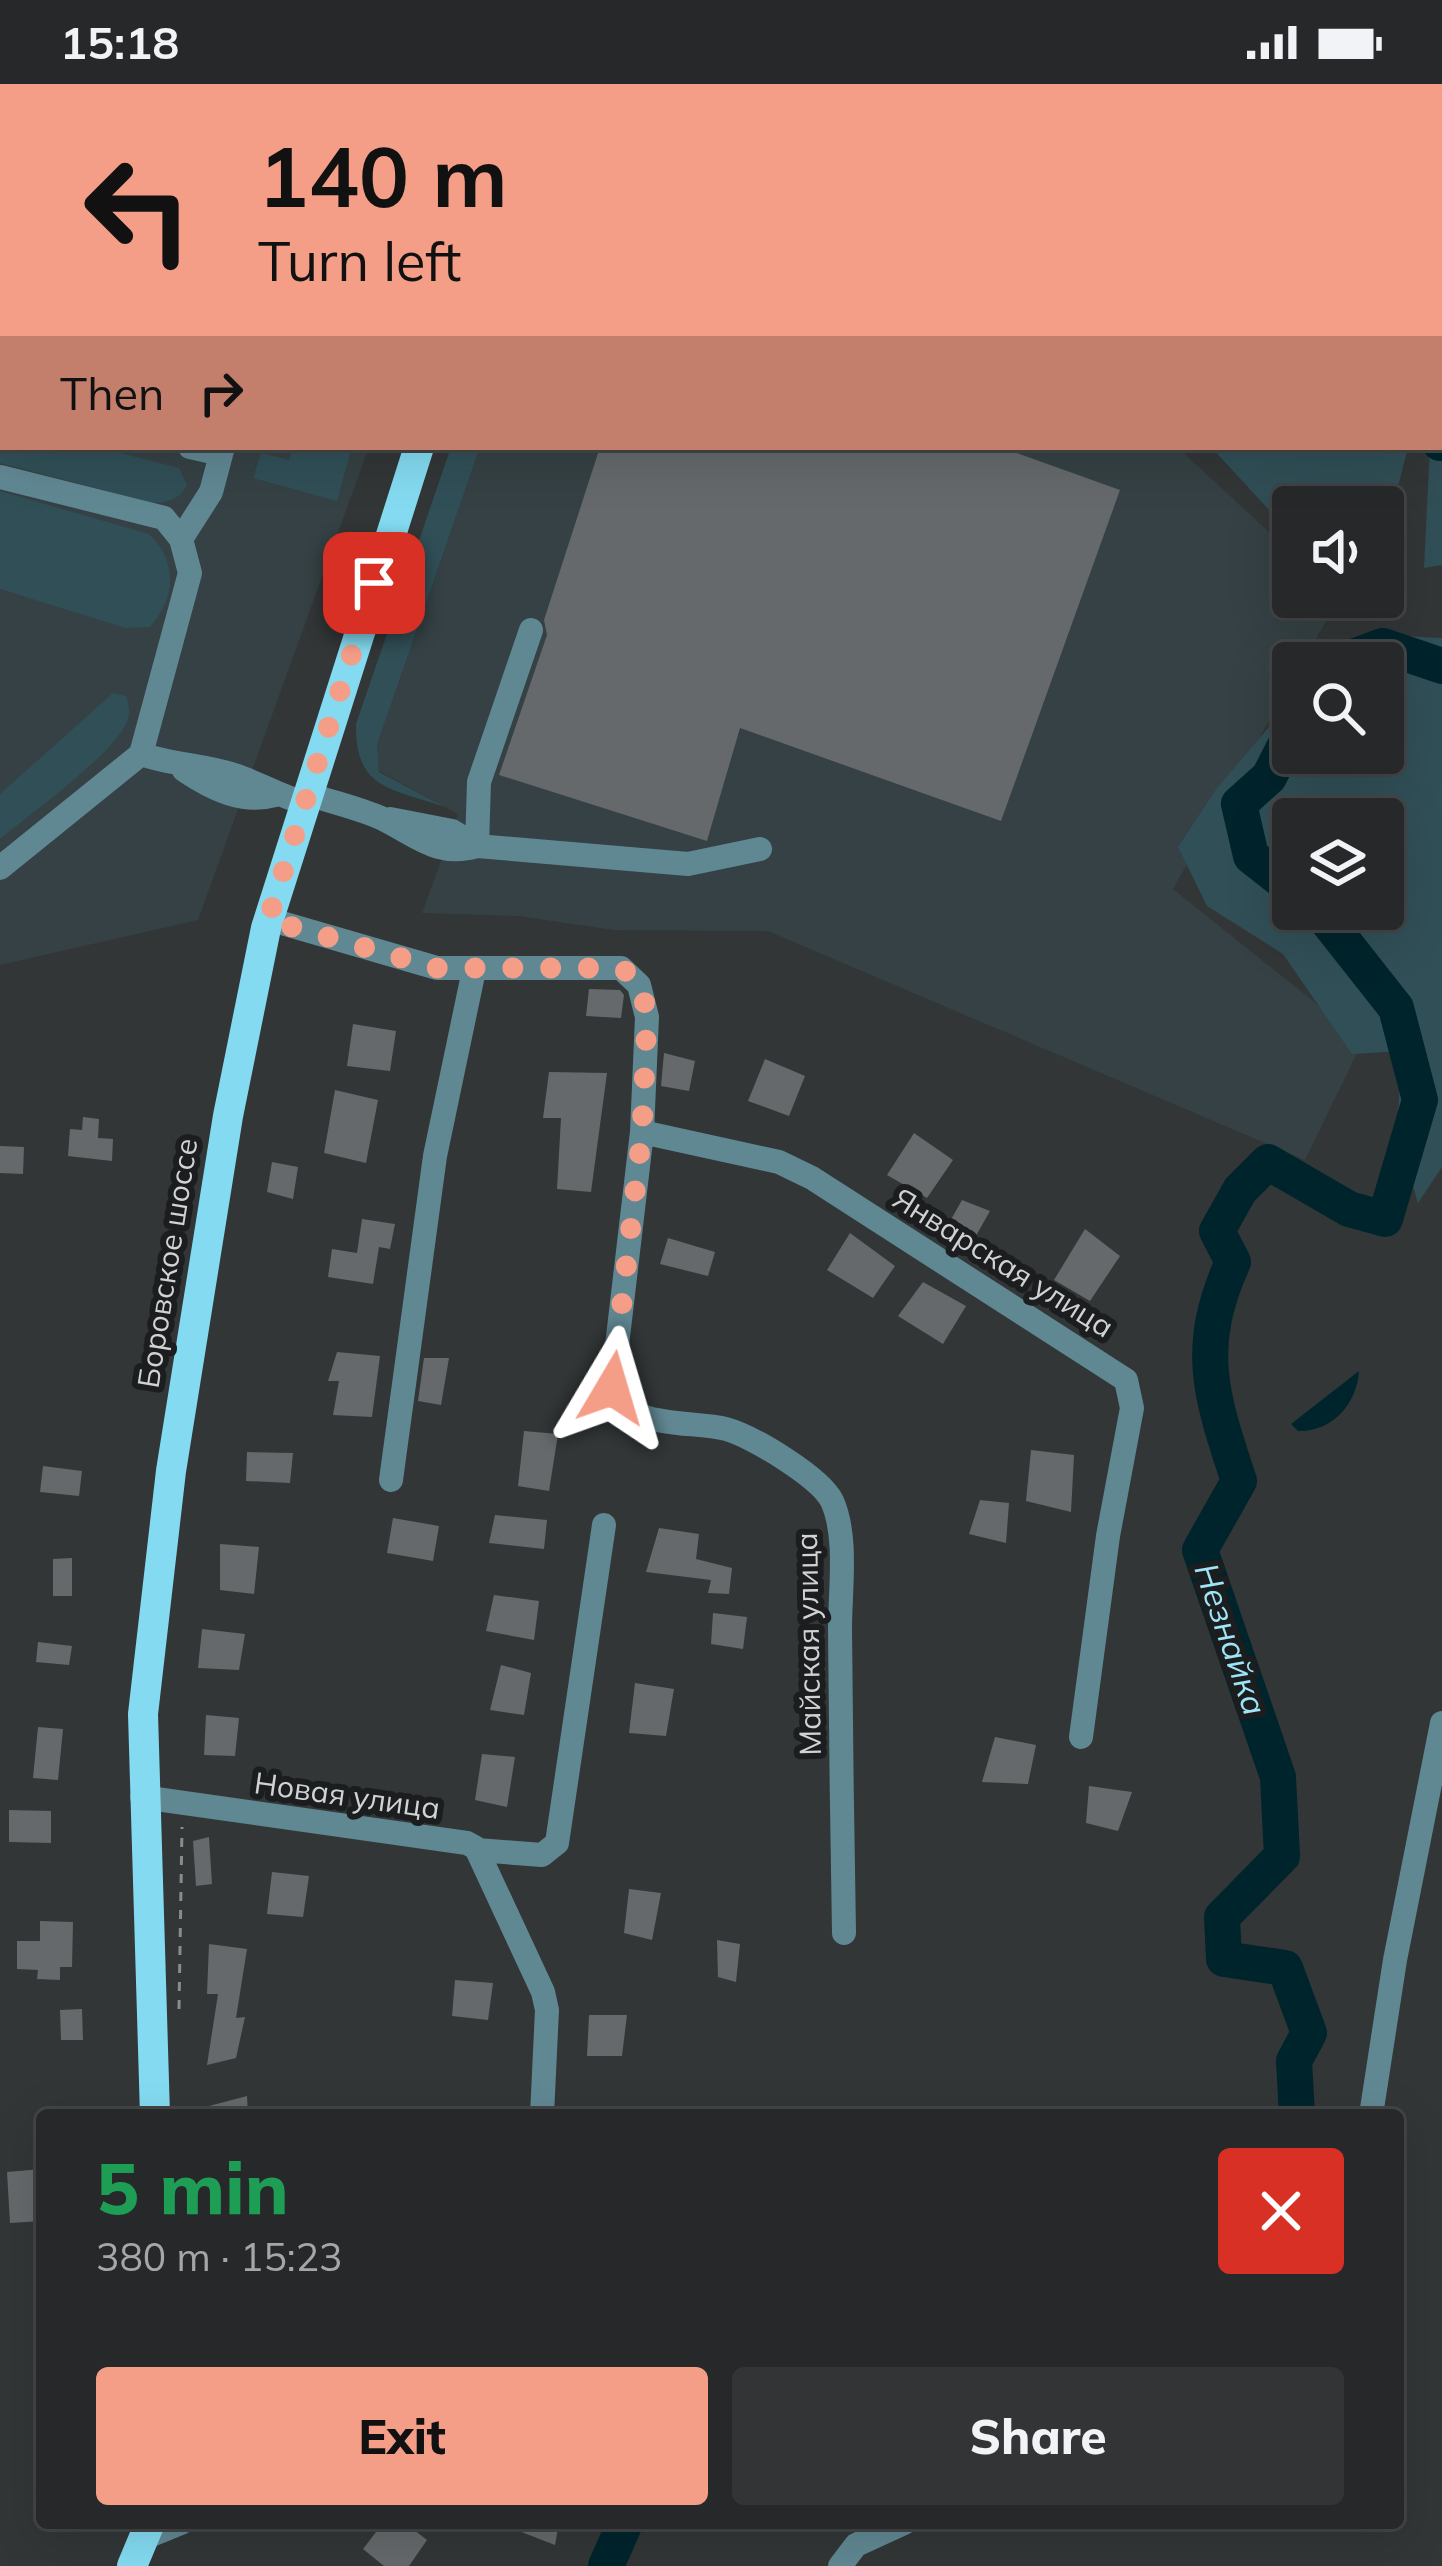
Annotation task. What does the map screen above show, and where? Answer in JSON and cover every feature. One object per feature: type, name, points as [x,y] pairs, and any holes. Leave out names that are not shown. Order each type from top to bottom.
[{"type":"main road","name":"Боровское шоссе","points":[[155,2109],[142,1797],[146,1670],[171,1471],[228,1116],[296,798],[418,450]]},
{"type":"street","points":[[181,539],[211,492],[222,450]]},
{"type":"street","points":[[0,477],[164,518],[181,539],[190,573],[141,754],[0,868]]},
{"type":"street","points":[[477,846],[479,782],[531,630]]},
{"type":"street","points":[[141,754],[182,768],[226,793],[296,798],[381,819],[445,851],[477,846],[688,865],[760,849]]},
{"type":"street","points":[[268,920],[437,968],[474,970],[435,1156],[392,1480]]},
{"type":"street","name":"Майская улица","points":[[474,970],[620,968],[632,974],[645,998],[642,1132],[612,1388],[615,1398],[634,1413],[731,1430],[752,1440],[822,1486],[832,1502],[840,1565],[844,1934]]},
{"type":"street","name":"Январская улица","points":[[642,1132],[779,1162],[812,1178],[1126,1380],[1132,1408],[1108,1536],[1081,1737]]},
{"type":"street","name":"Новая улица","points":[[142,1797],[467,1843],[477,1850],[542,1855],[556,1843],[604,1525]]},
{"type":"street","points":[[1372,2109],[1395,1960],[1442,1723]]},
{"type":"street","points":[[477,1850],[543,1992],[547,2010],[542,2109]]},
{"type":"street","points":[[840,2566],[856,2545],[891,2529]]},
{"type":"shaded area","points":[[0,450],[368,450],[198,920],[0,965]]},
{"type":"shaded area","points":[[0,450],[109,450],[179,468],[187,485],[173,499],[153,503],[0,463]]},
{"type":"shaded area","points":[[292,450],[351,450],[337,501],[253,478],[261,453],[289,460]]},
{"type":"shaded area","points":[[450,450],[479,450],[377,745],[379,772],[445,807],[393,790],[369,774],[357,746],[356,724]]},
{"type":"shaded area","points":[[479,450],[1180,450],[1272,535],[1272,618],[1328,618],[1314,642],[1272,642],[1272,716],[1173,889],[1363,1041],[1305,1160],[768,931],[614,930],[518,916],[422,913],[458,814],[379,771],[377,745]]},
{"type":"shaded area","points":[[1214,450],[1407,450],[1398,486],[1272,486],[1272,513]]},
{"type":"shaded area","points":[[1430,450],[1442,450],[1442,565],[1424,568]]},
{"type":"shaded area","points":[[0,491],[149,534],[165,556],[170,580],[165,604],[150,627],[126,628],[0,589]]},
{"type":"shaded area","points":[[1364,634],[1442,638],[1442,1167],[1418,1203],[1397,1130],[1402,1051],[1352,1054],[1283,954],[1207,906],[1178,847],[1217,788],[1272,724],[1272,774],[1404,774],[1404,642],[1354,642]]},
{"type":"shaded area","points":[[113,693],[126,696],[129,710],[118,737],[0,839],[0,794]]},
{"type":"shaded area","points":[[1359,1371],[1348,1405],[1332,1421],[1298,1431],[1291,1424]]},
{"type":"building","points":[[599,450],[1008,450],[1120,490],[1001,821],[740,728],[707,841],[499,775],[547,635],[544,620]]},
{"type":"building","points":[[589,989],[620,990],[624,995],[621,1018],[586,1016]]},
{"type":"building","points":[[353,1024],[396,1031],[390,1071],[347,1066]]},
{"type":"building","points":[[664,1053],[695,1061],[689,1091],[661,1086]]},
{"type":"building","points":[[765,1059],[805,1076],[789,1116],[748,1101]]},
{"type":"building","points":[[549,1072],[607,1073],[591,1192],[557,1189],[561,1118],[543,1118]]},
{"type":"building","points":[[335,1090],[378,1100],[366,1163],[324,1153]]},
{"type":"building","points":[[83,1117],[99,1119],[98,1138],[113,1139],[112,1161],[68,1156],[70,1129],[82,1130]]},
{"type":"building","points":[[914,1133],[953,1160],[927,1198],[887,1175]]},
{"type":"building","points":[[0,1146],[24,1147],[23,1174],[0,1173]]},
{"type":"building","points":[[272,1162],[298,1167],[293,1199],[267,1192]]},
{"type":"building","points":[[962,1200],[990,1211],[965,1255],[940,1239]]},
{"type":"building","points":[[362,1219],[395,1224],[390,1249],[379,1247],[373,1284],[328,1277],[332,1249],[357,1253]]},
{"type":"building","points":[[1085,1229],[1120,1256],[1090,1301],[1054,1280]]},
{"type":"building","points":[[850,1233],[895,1266],[873,1298],[827,1270]]},
{"type":"building","points":[[668,1238],[715,1252],[708,1276],[660,1264]]},
{"type":"building","points":[[923,1282],[966,1306],[943,1344],[898,1316]]},
{"type":"building","points":[[337,1352],[380,1356],[372,1417],[333,1415],[339,1381],[328,1381]]},
{"type":"building","points":[[424,1358],[449,1358],[441,1405],[418,1401]]},
{"type":"building","points":[[524,1431],[558,1434],[549,1491],[518,1486]]},
{"type":"building","points":[[1031,1450],[1074,1455],[1071,1512],[1026,1501]]},
{"type":"building","points":[[247,1452],[293,1453],[290,1483],[246,1481]]},
{"type":"building","points":[[43,1466],[82,1471],[79,1496],[40,1492]]},
{"type":"building","points":[[980,1500],[1009,1503],[1006,1543],[969,1534]]},
{"type":"building","points":[[495,1515],[547,1520],[544,1549],[489,1543]]},
{"type":"building","points":[[393,1518],[439,1526],[433,1561],[387,1553]]},
{"type":"building","points":[[659,1528],[699,1534],[696,1559],[732,1568],[729,1594],[708,1593],[711,1580],[646,1572]]},
{"type":"building","points":[[220,1544],[259,1547],[254,1594],[220,1590]]},
{"type":"building","points":[[72,1558],[72,1596],[53,1596],[53,1559]]},
{"type":"building","points":[[494,1595],[539,1601],[534,1640],[486,1631]]},
{"type":"building","points":[[713,1613],[747,1617],[743,1649],[711,1644]]},
{"type":"building","points":[[202,1629],[245,1634],[239,1670],[198,1668]]},
{"type":"building","points":[[38,1642],[72,1646],[69,1665],[36,1662]]},
{"type":"building","points":[[501,1665],[531,1673],[524,1715],[490,1710]]},
{"type":"building","points":[[635,1683],[674,1689],[666,1736],[629,1733]]},
{"type":"building","points":[[206,1715],[239,1718],[235,1756],[204,1755]]},
{"type":"building","points":[[38,1727],[63,1729],[58,1780],[33,1778]]},
{"type":"building","points":[[995,1737],[1036,1745],[1028,1784],[982,1782]]},
{"type":"building","points":[[482,1754],[515,1757],[507,1807],[475,1800]]},
{"type":"building","points":[[1089,1786],[1132,1792],[1118,1831],[1086,1823]]},
{"type":"building","points":[[9,1810],[51,1811],[51,1843],[9,1842]]},
{"type":"building","points":[[209,1837],[212,1884],[196,1886],[193,1841]]},
{"type":"building","points":[[272,1872],[309,1876],[303,1917],[267,1914]]},
{"type":"building","points":[[629,1889],[661,1893],[652,1940],[624,1933]]},
{"type":"building","points":[[40,1921],[73,1922],[72,1967],[60,1967],[60,1980],[37,1979],[38,1970],[17,1969],[17,1941],[40,1941]]},
{"type":"building","points":[[717,1940],[740,1944],[736,1982],[718,1977]]},
{"type":"building","points":[[209,1944],[247,1949],[236,2018],[245,2017],[236,2058],[207,2065],[218,1994],[207,1994]]},
{"type":"building","points":[[455,1980],[493,1983],[488,2020],[452,2016]]},
{"type":"building","points":[[82,2009],[83,2040],[61,2040],[60,2010]]},
{"type":"building","points":[[589,2015],[627,2015],[622,2056],[587,2056]]},
{"type":"building","points":[[247,2096],[248,2109],[198,2109]]},
{"type":"building","points":[[36,2170],[36,2221],[10,2223],[7,2172]]},
{"type":"building","points":[[378,2529],[413,2529],[427,2540],[409,2566],[384,2566],[363,2549]]},
{"type":"building","points":[[514,2529],[558,2529],[555,2545]]},
{"type":"waterway","name":"Незнайка","points":[[1404,653],[1442,666]]},
{"type":"waterway","name":"Незнайка","points":[[1272,771],[1239,804],[1251,856],[1272,872]]},
{"type":"waterway","name":"Незнайка","points":[[1297,2109],[1294,2061],[1309,2033],[1285,1968],[1224,1959],[1222,1917],[1282,1856],[1278,1777],[1200,1550],[1239,1481],[1211,1372],[1214,1321],[1233,1262],[1217,1231],[1240,1190],[1268,1162],[1349,1209],[1385,1219],[1420,1100],[1396,1008],[1335,930]]},
{"type":"waterway","name":"Незнайка","points":[[606,2566],[622,2529]]},
{"type":"route","points":[[374,583],[268,920],[437,968],[620,968],[632,974],[645,998],[647,1017],[642,1132],[612,1388]]}]
